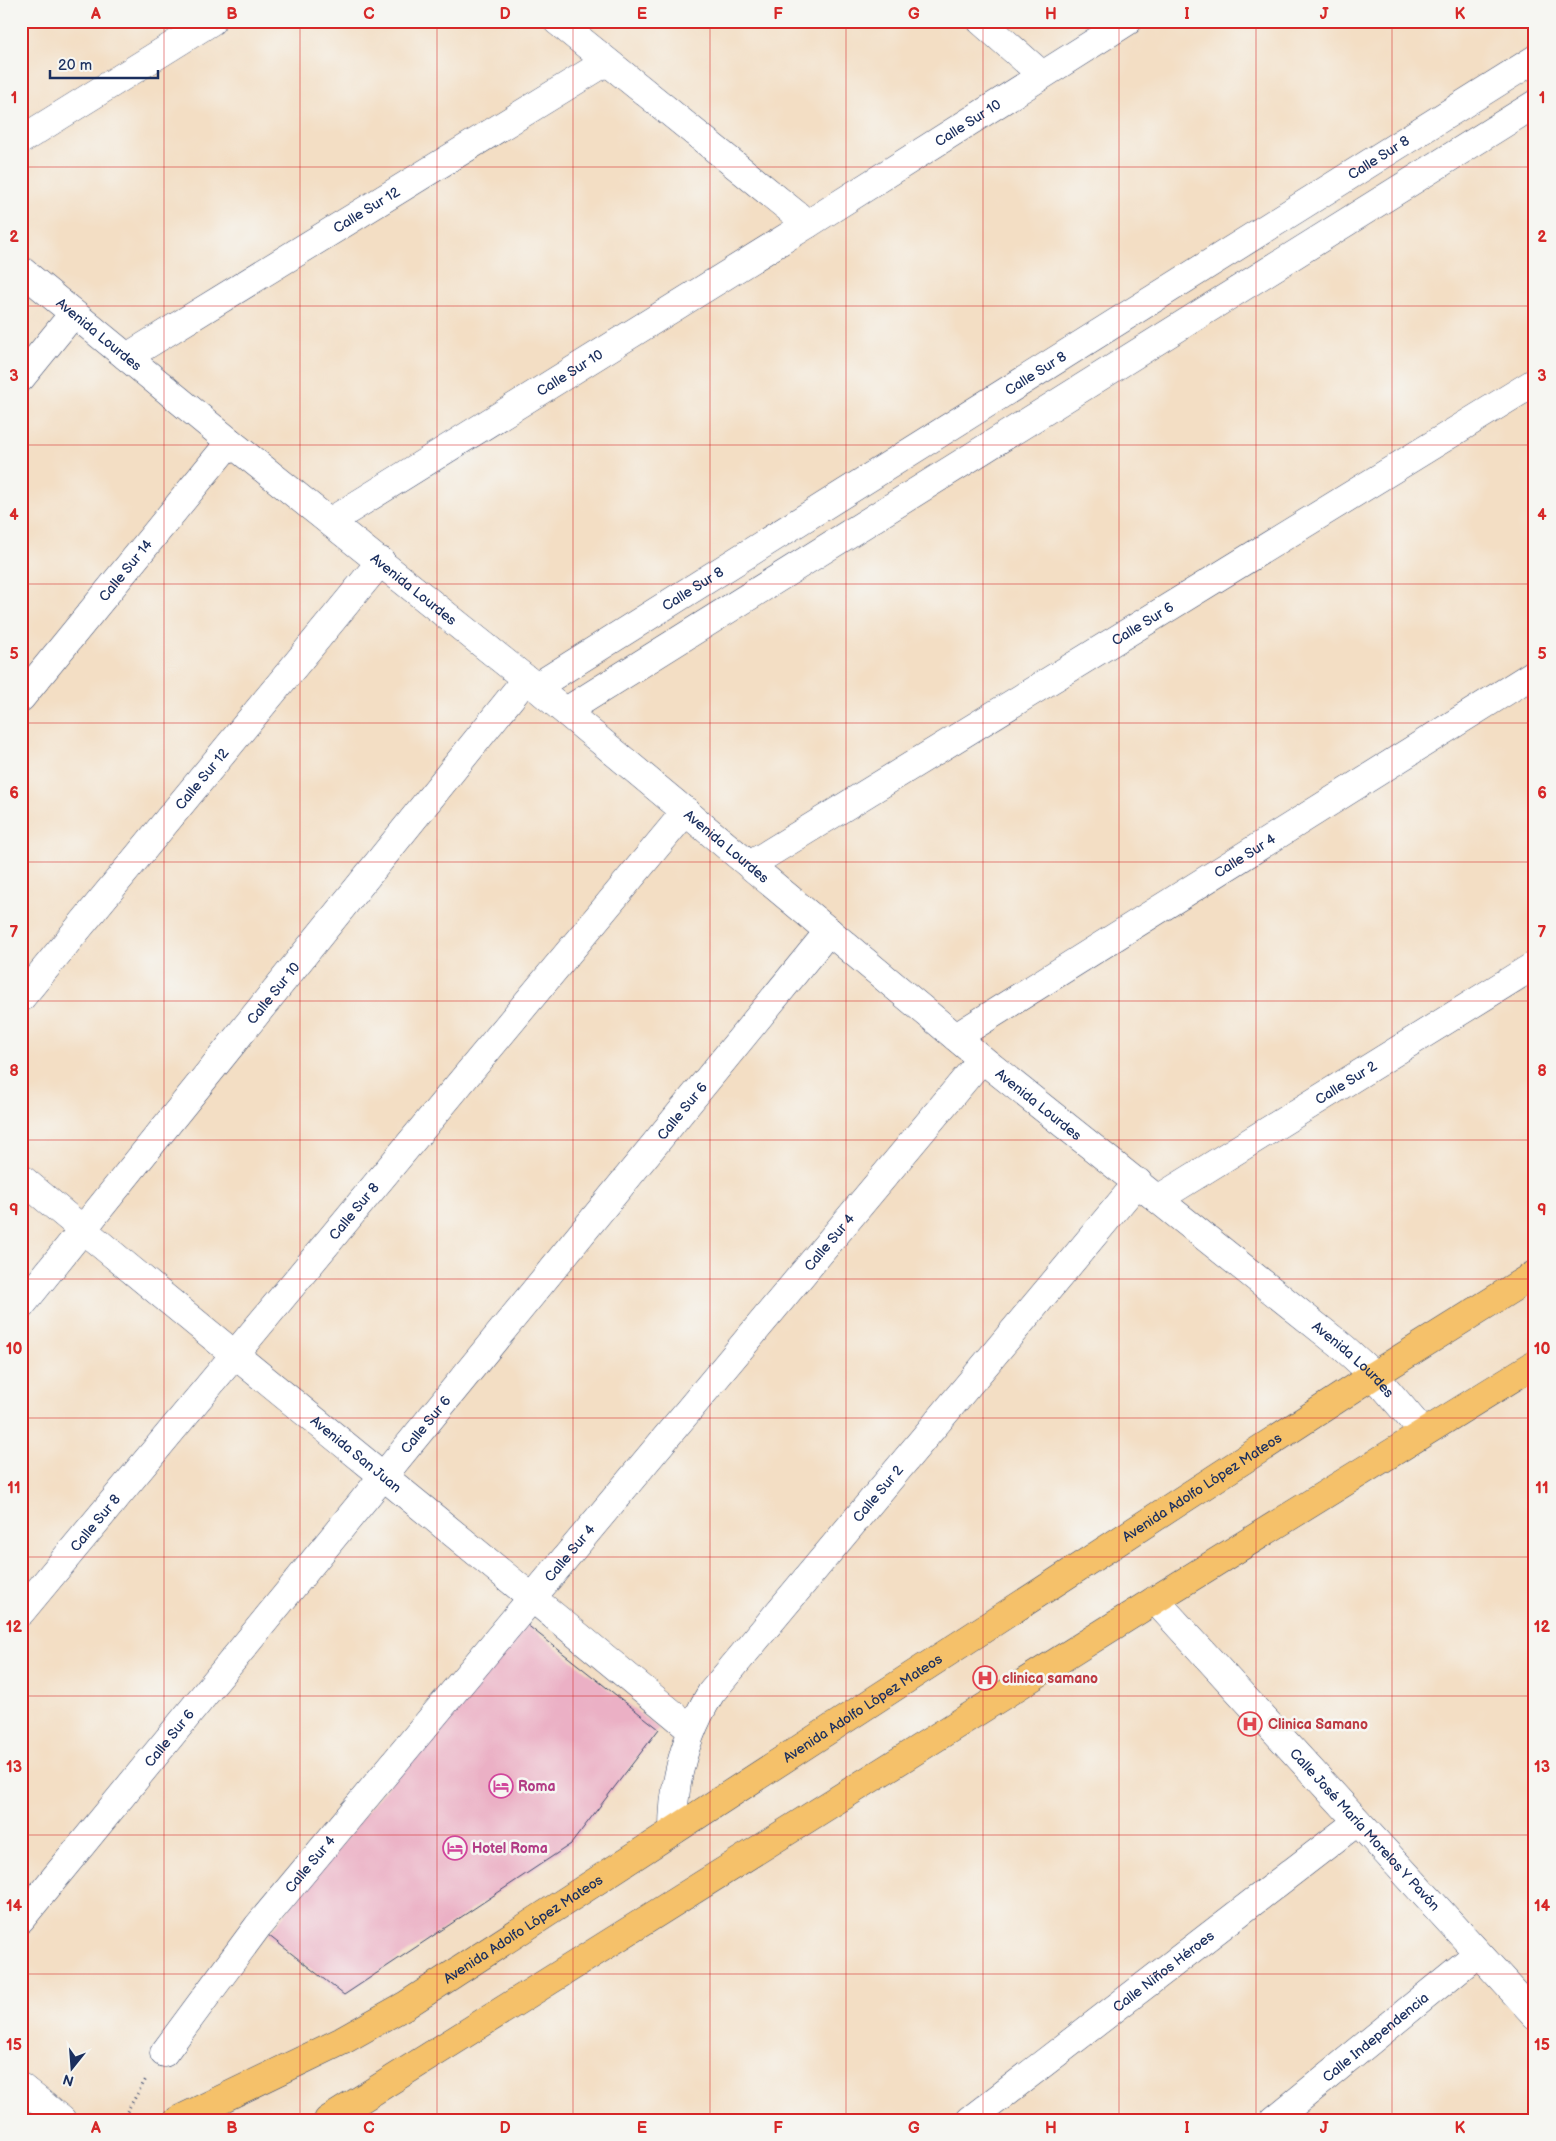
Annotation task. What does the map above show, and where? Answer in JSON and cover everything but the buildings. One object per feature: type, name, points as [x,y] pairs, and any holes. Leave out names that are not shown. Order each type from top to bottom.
[{"type":"main road","name":"Avenida Adolfo López Mateos","points":[[178,2120],[342,2041],[406,2005],[1374,1375],[1535,1274]]},
{"type":"main road","points":[[328,2120],[1423,1432],[1535,1364]]},
{"type":"street","points":[[21,140],[212,21]]},
{"type":"street","points":[[557,21],[808,224]]},
{"type":"street","points":[[981,21],[1041,74]]},
{"type":"street","name":"Calle Sur 10","points":[[331,521],[808,224],[1041,74],[1128,21]]},
{"type":"street","name":"Calle Sur 8","points":[[531,683],[1535,59]]},
{"type":"street","name":"Calle Sur 12","points":[[127,357],[606,62]]},
{"type":"street","points":[[566,711],[1535,104]]},
{"type":"street","name":"Avenida Lourdes","points":[[21,270],[230,442],[566,711],[982,1059],[1329,1336],[1374,1375],[1423,1432]]},
{"type":"street","points":[[21,378],[73,314]]},
{"type":"street","name":"Calle Sur 6","points":[[750,865],[1535,382]]},
{"type":"street","name":"Calle Sur 14","points":[[21,698],[230,442]]},
{"type":"street","name":"Calle Sur 12","points":[[21,998],[381,561]]},
{"type":"street","name":"Calle Sur 4","points":[[956,1037],[1535,673]]},
{"type":"street","name":"Calle Sur 10","points":[[21,1306],[531,683]]},
{"type":"street","name":"Calle Sur 8","points":[[21,1612],[686,810]]},
{"type":"street","name":"Calle Sur 6","points":[[21,1919],[829,931]]},
{"type":"street","name":"Calle Sur 2","points":[[673,1831],[673,1809],[677,1780],[691,1729],[711,1693],[1148,1190],[1535,964]]},
{"type":"street","name":"Calle Sur 4","points":[[164,2053],[258,1926],[982,1059]]},
{"type":"street","name":"Avenida San Juan","points":[[21,1178],[233,1355],[532,1596],[691,1729]]},
{"type":"street","name":"Calle José María Morelos Y Pavón","points":[[1155,1600],[1477,1954],[1535,2015]]},
{"type":"street","name":"Calle Niños Héroes","points":[[970,2120],[1357,1822]]},
{"type":"street","name":"Calle Independencia","points":[[1274,2120],[1477,1954]]},
{"type":"street","points":[[21,2087],[62,2120]]},
{"type":"path","points":[[122,2120],[164,2053]]},
{"type":"place","name":"clinica samano","points":[[985,1678]]},
{"type":"place","name":"Clinica Samano","points":[[1250,1724]]},
{"type":"place","name":"Roma","points":[[501,1786]]},
{"type":"place","name":"Hotel Roma","points":[[455,1848]]}]
